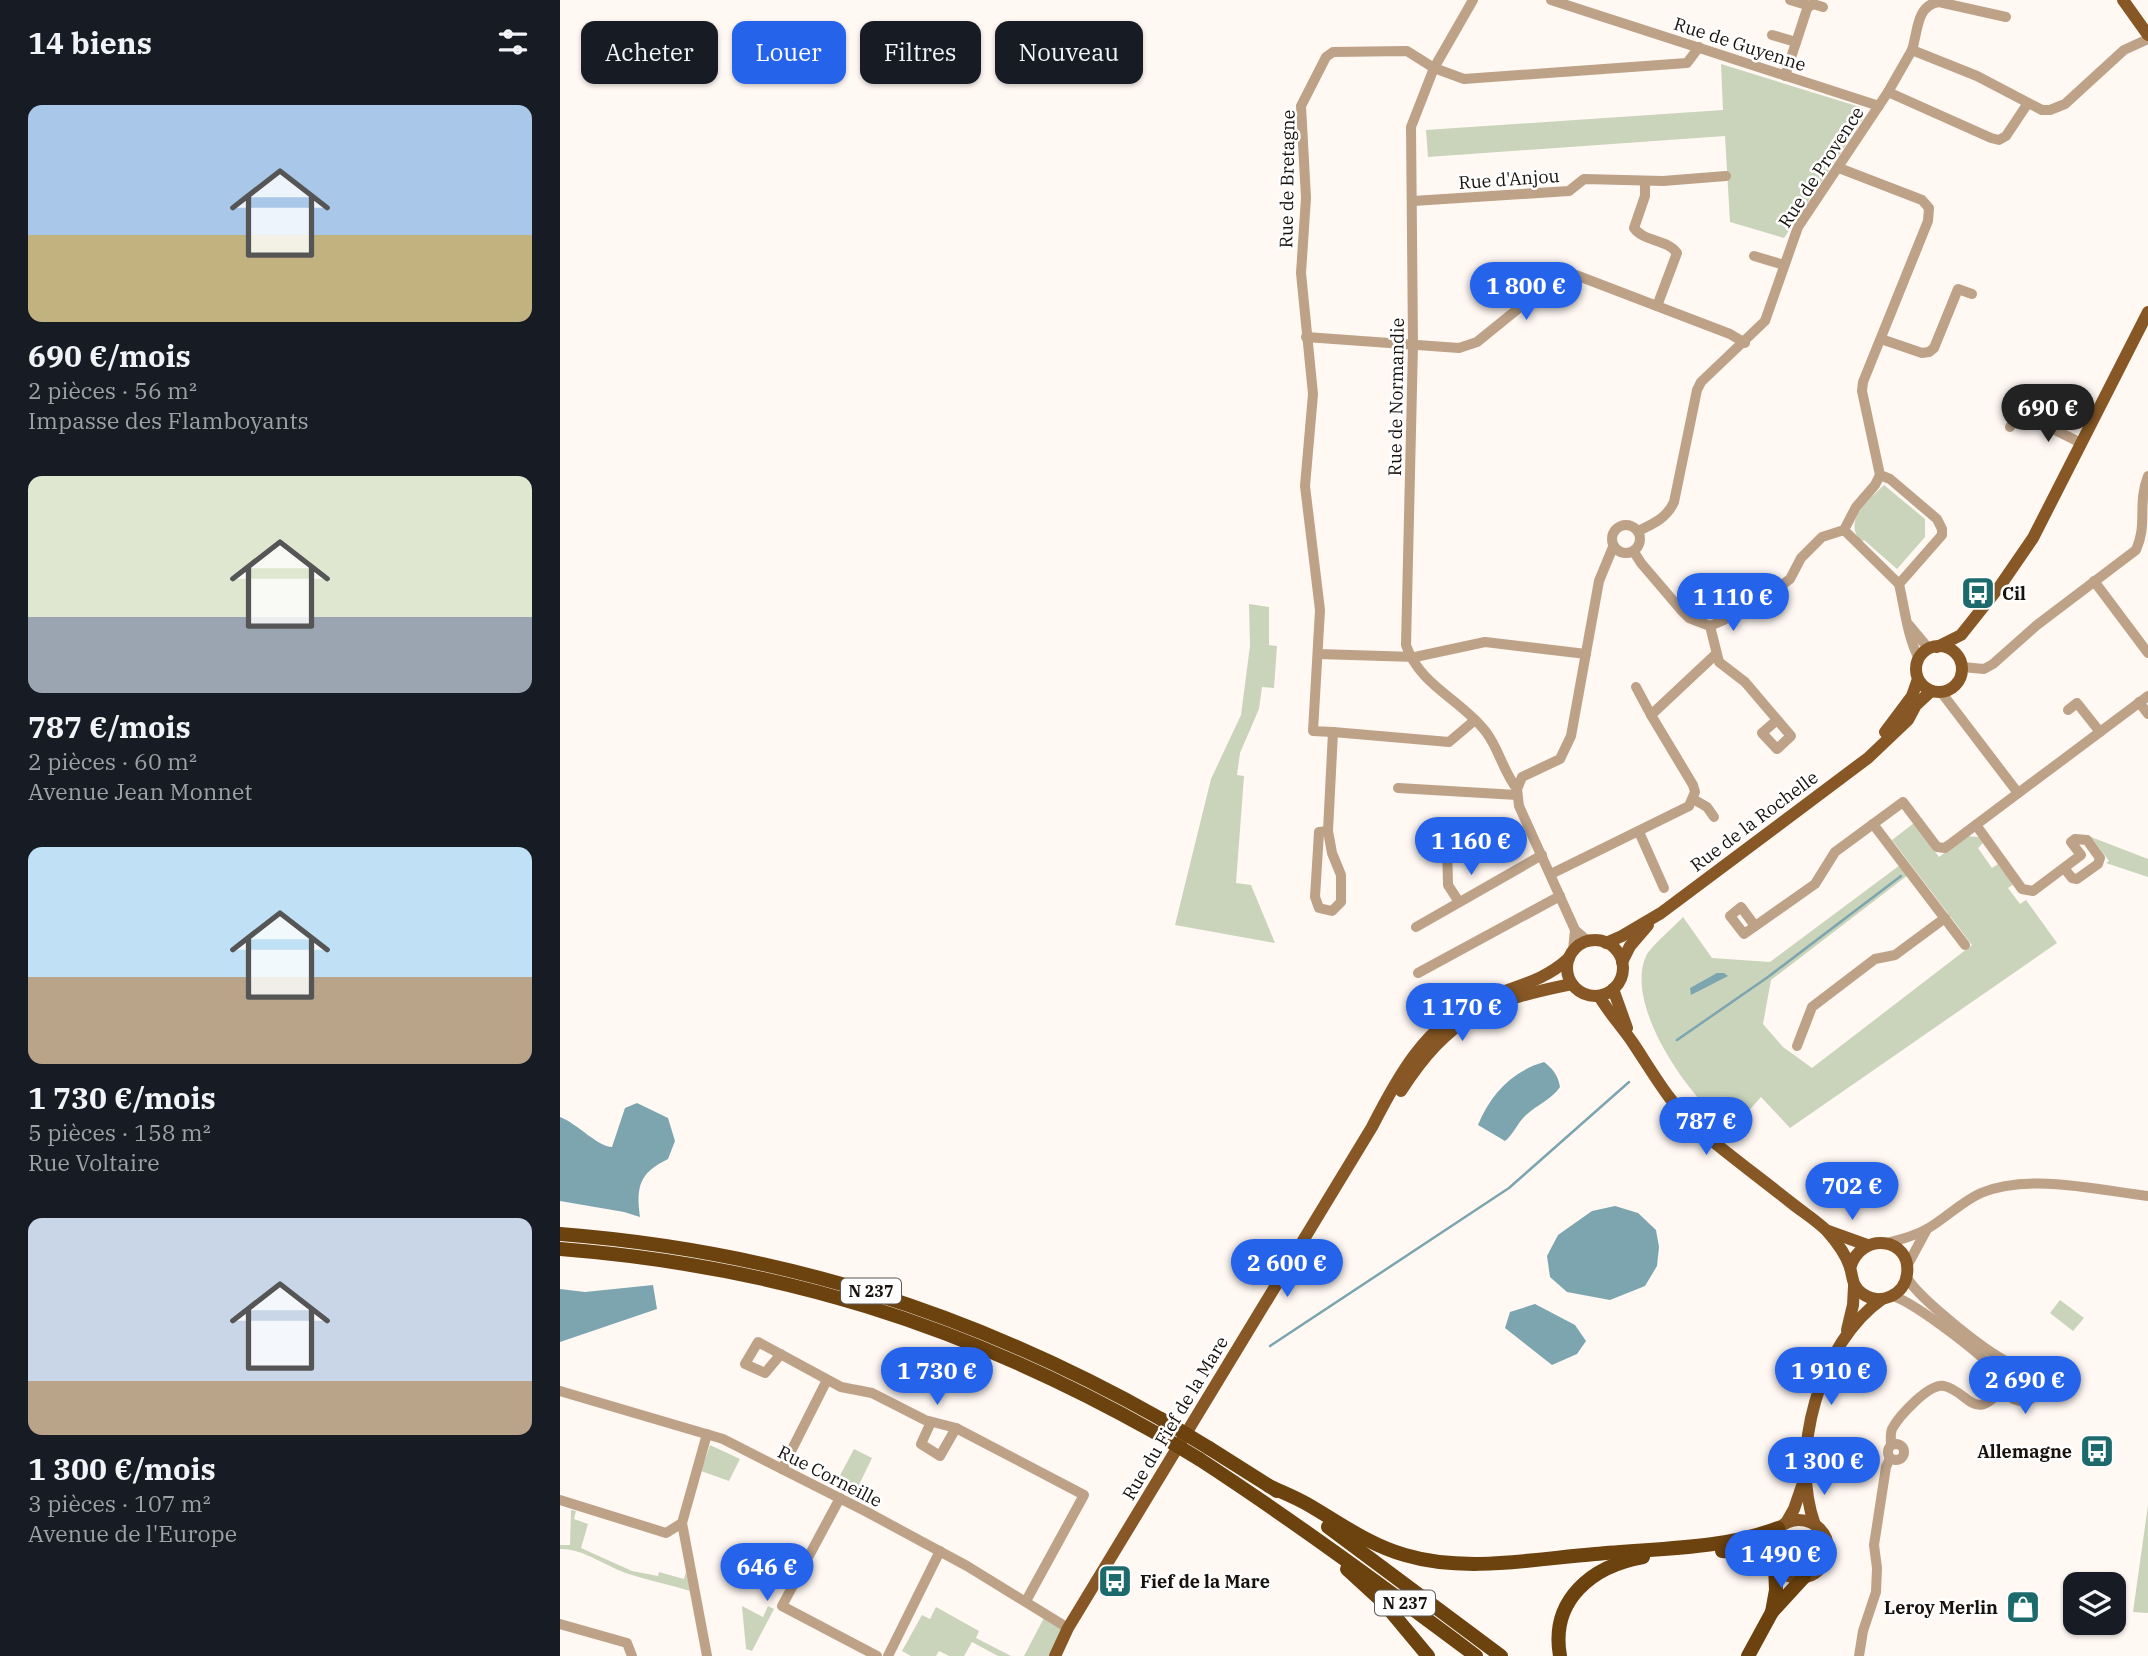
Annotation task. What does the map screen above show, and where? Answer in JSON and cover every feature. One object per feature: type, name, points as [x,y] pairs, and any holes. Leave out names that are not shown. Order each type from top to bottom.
[{"type":"highway","name":"N 237","points":[[560,1234],[637,1241],[731,1256],[814,1275],[941,1315],[1048,1360],[1158,1426],[1199,1459],[1334,1550],[1476,1656]]},
{"type":"highway","name":"N 237","points":[[560,1249],[714,1268],[847,1299],[1013,1360],[1107,1406],[1209,1448],[1269,1486],[1501,1656]]},
{"type":"highway","points":[[1269,1486],[1306,1503],[1339,1525],[1386,1549],[1441,1562],[1484,1563],[1730,1542],[1782,1526]]},
{"type":"highway","points":[[1334,1550],[1350,1574],[1383,1602],[1428,1656]]},
{"type":"highway","points":[[1560,1656],[1559,1631],[1572,1598],[1584,1583],[1611,1565],[1642,1557],[1727,1550],[1759,1554],[1774,1563],[1776,1590],[1772,1612]]},
{"type":"highway","points":[[1748,1656],[1772,1612],[1804,1577]]},
{"type":"main road","points":[[2123,0],[2148,37]]},
{"type":"main road","points":[[1961,635],[1957,684],[1936,692],[1918,679],[1916,672],[1919,659],[1933,648],[1961,635],[2000,586],[2033,538],[2148,312]]},
{"type":"main road","points":[[1933,648],[1949,648],[1960,662]]},
{"type":"main road","name":"Rue de la Rochelle","points":[[1868,758],[1912,696],[1918,679]]},
{"type":"main road","name":"Rue de la Rochelle","points":[[1606,943],[1661,913],[1868,758],[1908,720],[1916,705],[1936,692]]},
{"type":"main road","name":"Rue de la Rochelle","points":[[1622,962],[1630,946],[1661,913]]},
{"type":"main road","points":[[1588,941],[1606,943],[1619,954],[1622,962],[1621,977],[1613,989],[1599,996],[1584,994],[1572,984],[1568,976],[1571,954],[1588,941]]},
{"type":"main road","name":"Rue du Fief de la Mare","points":[[1055,1656],[1068,1628],[1410,1061],[1437,1028],[1458,1012],[1477,1002],[1544,977],[1571,954]]},
{"type":"main road","name":"Rue du Fief de la Mare","points":[[1372,1127],[1427,1053],[1460,1023],[1502,1001],[1572,984]]},
{"type":"main road","points":[[1613,989],[1632,1041]]},
{"type":"main road","points":[[1599,996],[1676,1107],[1713,1141],[1827,1231],[1867,1245],[1886,1243],[1896,1248],[1903,1256],[1907,1272],[1899,1291],[1866,1311],[1846,1334]]},
{"type":"main road","points":[[1805,1476],[1794,1509],[1770,1544],[1774,1563],[1783,1573],[1793,1577],[1804,1577],[1819,1570],[1827,1555],[1825,1538],[1815,1525],[1809,1507],[1805,1476],[1809,1433],[1817,1394],[1846,1334],[1853,1305],[1854,1286],[1850,1268],[1827,1231]]},
{"type":"main road","points":[[1850,1268],[1859,1250],[1867,1245]]},
{"type":"main road","points":[[1854,1286],[1871,1298],[1887,1298]]},
{"type":"main road","points":[[1782,1526],[1805,1521],[1815,1525]]},
{"type":"street","name":"Rue de Normandie","points":[[1410,657],[1406,645],[1413,345],[1411,128],[1434,68],[1472,0]]},
{"type":"street","name":"Rue de Guyenne","points":[[1551,0],[1880,106]]},
{"type":"street","points":[[1790,0],[1808,6],[1813,4],[1823,7]]},
{"type":"street","name":"Rue de Provence","points":[[1637,531],[1664,517],[1670,510],[1674,502],[1697,390],[1707,375],[1765,321],[1798,227],[1880,106],[1912,50],[1924,8],[1933,2],[1939,2],[2006,17]]},
{"type":"street","points":[[1785,76],[1808,6]]},
{"type":"street","points":[[1772,34],[1796,42]]},
{"type":"street","points":[[1912,50],[1977,76],[2042,110],[2050,110],[2065,104],[2124,50],[2148,37]]},
{"type":"street","name":"Rue de Bretagne","points":[[1333,732],[1312,731],[1320,610],[1305,486],[1313,394],[1301,273],[1306,198],[1301,106],[1326,57],[1333,52],[1407,51],[1434,68],[1464,79],[1687,63],[1699,47]]},
{"type":"street","points":[[1888,92],[1991,138],[1999,139],[2006,136],[2028,103]]},
{"type":"street","points":[[1634,552],[1641,564],[1689,618],[1710,626],[1724,621],[1756,592],[1782,585],[1790,579],[1801,558],[1822,537],[1844,530],[1856,507],[1875,485],[1880,475],[1862,391],[1863,382],[1928,221],[1930,208],[1922,200],[1839,167]]},
{"type":"street","name":"Rue d'Anjou","points":[[1413,201],[1569,191],[1584,179],[1645,181],[1726,177]]},
{"type":"street","points":[[1645,181],[1645,196],[1634,229],[1639,235],[1670,246],[1676,253],[1657,306]]},
{"type":"street","points":[[1754,256],[1784,265]]},
{"type":"street","points":[[1306,337],[1459,348],[1468,346],[1477,342],[1568,272],[1745,342]]},
{"type":"street","points":[[1881,339],[1922,353],[1928,352],[1934,348],[1958,289],[1972,294]]},
{"type":"street","points":[[2010,427],[2018,412],[2081,443]]},
{"type":"street","points":[[1880,475],[1890,479],[1937,519],[1942,529],[1942,535],[1899,584]]},
{"type":"street","points":[[1960,662],[1984,669],[1993,664],[2037,625],[2136,550],[2148,529],[2144,496],[2148,476]]},
{"type":"street","points":[[1506,771],[1512,776],[1522,777],[1560,759],[1571,737],[1599,582],[1613,547],[1611,538],[1616,528],[1629,525],[1637,531],[1640,541],[1634,552]]},
{"type":"street","points":[[1844,530],[1899,584],[1907,631],[1919,659]]},
{"type":"street","points":[[1613,547],[1623,554],[1634,552]]},
{"type":"street","points":[[2095,581],[2148,653]]},
{"type":"street","points":[[1907,620],[1913,632],[1933,648]]},
{"type":"street","points":[[1710,626],[1716,655],[1724,668],[1740,677],[1777,720]]},
{"type":"street","points":[[1318,654],[1410,657],[1485,642],[1586,654]]},
{"type":"street","points":[[1651,715],[1716,655]]},
{"type":"street","points":[[1410,657],[1424,676],[1475,720],[1491,740],[1517,792]]},
{"type":"street","points":[[1551,874],[1689,806],[1693,799],[1693,785],[1636,687]]},
{"type":"street","points":[[1936,692],[2018,793]]},
{"type":"street","points":[[1755,926],[1815,884],[1835,852],[1903,802],[1937,848],[1942,849],[2144,699],[2148,714]]},
{"type":"street","points":[[2068,710],[2077,703],[2100,732]]},
{"type":"street","points":[[1328,831],[1320,832],[1315,897],[1319,908],[1332,911],[1341,902],[1341,874],[1332,853],[1328,831],[1333,732],[1449,742],[1475,720]]},
{"type":"street","points":[[1522,777],[1517,792],[1518,806],[1575,930],[1588,941]]},
{"type":"street","points":[[1398,788],[1517,792]]},
{"type":"street","points":[[1693,799],[1707,807],[1714,817]]},
{"type":"street","points":[[1874,824],[1965,945]]},
{"type":"street","points":[[1976,825],[2022,889],[2033,891],[2081,855],[2071,842],[2075,839],[2087,840],[2100,858],[2098,864],[2077,879],[2072,878],[2064,868]]},
{"type":"street","points":[[1639,832],[1664,888]]},
{"type":"street","points":[[1425,841],[1472,842]]},
{"type":"street","points":[[1447,841],[1448,885],[1459,902]]},
{"type":"street","points":[[1416,927],[1542,855]]},
{"type":"street","points":[[1418,973],[1560,897]]},
{"type":"street","points":[[1797,1046],[1812,1007],[1875,959],[1895,955],[1945,918]]},
{"type":"street","points":[[1571,954],[1575,930]]},
{"type":"street","points":[[1886,1243],[1927,1229],[1960,1204],[1984,1192],[2022,1184],[2052,1184],[2148,1196]]},
{"type":"street","points":[[1887,1298],[1911,1304],[1993,1367],[2012,1399],[2030,1399],[2039,1389],[2040,1378],[2035,1369],[2000,1359],[1926,1300],[1907,1272],[1927,1229]]},
{"type":"street","points":[[781,1354],[841,1387],[872,1393],[932,1422],[956,1428],[1084,1495],[1026,1601]]},
{"type":"street","points":[[1859,1656],[1863,1631],[1876,1592],[1874,1545],[1886,1467],[1890,1458],[1900,1459],[1904,1453],[1901,1445],[1891,1445],[1891,1430],[1927,1390],[1936,1386],[1945,1386],[1970,1402],[1982,1405],[1992,1400],[2003,1384],[2006,1371],[2015,1365]]},
{"type":"street","points":[[782,1469],[827,1380]]},
{"type":"street","name":"Rue Corneille","points":[[560,1391],[723,1439],[940,1551],[1068,1628]]},
{"type":"street","points":[[932,1422],[921,1444],[940,1456],[956,1428]]},
{"type":"street","points":[[707,1434],[682,1523],[707,1656]]},
{"type":"street","points":[[840,1498],[782,1606],[877,1656]]},
{"type":"street","points":[[560,1500],[685,1539]]},
{"type":"street","points":[[666,1533],[682,1523]]},
{"type":"street","points":[[888,1656],[940,1551]]},
{"type":"street","points":[[560,1625],[627,1643],[632,1656]]},
{"type":"green space","points":[[1721,64],[1863,110],[1863,119],[1784,238],[1730,222],[1725,136],[1428,157],[1426,130],[1723,110]]},
{"type":"green space","points":[[1884,485],[1925,519],[1925,537],[1897,569],[1864,540],[1861,542],[1854,526],[1865,504]]},
{"type":"green space","points":[[1249,604],[1269,607],[1269,645],[1277,646],[1274,688],[1262,687],[1259,709],[1240,753],[1237,775],[1244,776],[1236,883],[1251,885],[1275,943],[1175,925],[1211,779],[1241,715],[1250,646]]},
{"type":"green space","points":[[1914,823],[1939,857],[1967,836],[1979,837],[1983,843],[1978,848],[1992,868],[1998,864],[2014,884],[2008,888],[2020,904],[2026,900],[2057,943],[1790,1128],[1761,1097],[1735,1126],[1714,1113],[1682,1078],[1658,1037],[1643,994],[1642,974],[1646,956],[1683,917],[1712,958],[1770,962],[1900,865],[1908,875],[1771,980],[1763,1024],[1783,1047],[1812,1068],[1972,945],[1892,840]]},
{"type":"green space","points":[[2091,837],[2148,859],[2148,877],[2106,863],[2109,861]]},
{"type":"green space","points":[[2060,1300],[2084,1318],[2073,1331],[2050,1313]]},
{"type":"green space","points":[[710,1445],[740,1459],[729,1481],[701,1471]]},
{"type":"green space","points":[[854,1449],[872,1458],[856,1491],[837,1481]]},
{"type":"green space","points":[[2148,1505],[2148,1613],[2133,1612]]},
{"type":"green space","points":[[571,1510],[576,1511],[574,1519],[588,1524],[581,1548],[632,1571],[658,1576],[659,1572],[684,1579],[686,1571],[690,1591],[623,1572],[579,1552],[560,1549],[560,1545],[570,1545]]},
{"type":"green space","points":[[742,1606],[763,1617],[768,1606],[774,1609],[752,1651],[746,1649]]},
{"type":"green space","points":[[936,1607],[979,1631],[976,1638],[1011,1656],[998,1656],[972,1642],[964,1656],[949,1656],[939,1651],[936,1656],[911,1656],[902,1651],[922,1615],[930,1619]]},
{"type":"green space","points":[[1046,1614],[1068,1628],[1055,1656],[1024,1656]]},
{"type":"water","points":[[1717,973],[1728,976],[1691,995],[1690,988]]},
{"type":"water","points":[[1544,1062],[1555,1073],[1560,1087],[1526,1115],[1505,1141],[1478,1125],[1496,1094],[1512,1078]]},
{"type":"water","points":[[637,1103],[668,1118],[675,1141],[668,1159],[651,1170],[642,1182],[639,1189],[640,1217],[560,1201],[560,1117],[606,1146],[612,1147],[625,1108]]},
{"type":"water","points":[[1615,1206],[1638,1213],[1656,1230],[1659,1247],[1657,1266],[1645,1286],[1610,1300],[1567,1292],[1550,1277],[1547,1256],[1558,1235],[1592,1211]]},
{"type":"water","points":[[653,1285],[657,1309],[560,1342],[560,1289],[585,1292]]},
{"type":"water","points":[[1535,1304],[1575,1325],[1586,1341],[1577,1354],[1552,1365],[1505,1328],[1510,1312]]},
{"type":"waterway","points":[[1677,1040],[1768,977],[1901,876]]},
{"type":"waterway","points":[[1270,1346],[1509,1188],[1629,1082]]},
{"type":"place","name":"Cil","points":[[1978,593]]},
{"type":"place","name":"Allemagne","points":[[2097,1451]]},
{"type":"place","name":"Fief de la Mare","points":[[1115,1581]]},
{"type":"place","name":"Leroy Merlin","points":[[2023,1607]]}]
